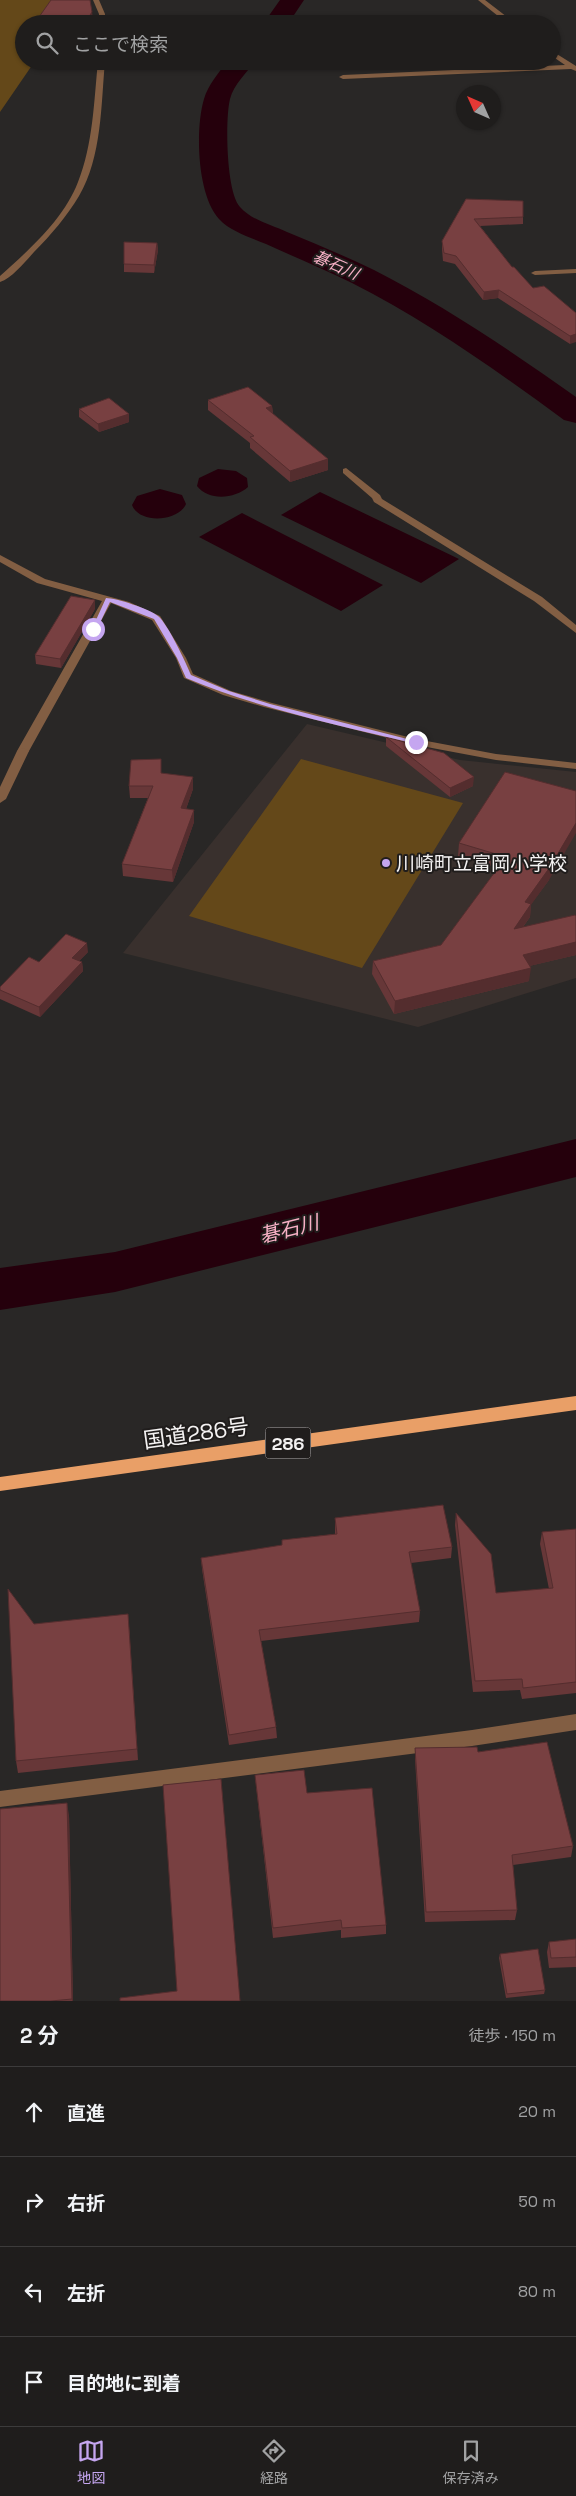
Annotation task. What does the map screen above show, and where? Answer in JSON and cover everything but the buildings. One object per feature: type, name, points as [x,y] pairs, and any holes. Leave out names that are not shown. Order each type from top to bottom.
[{"type":"highway","name":"国道286号","points":[[0,1484],[576,1403]]},
{"type":"street","points":[[96,0],[102,15]]},
{"type":"street","points":[[481,0],[501,15]]},
{"type":"street","points":[[561,59],[574,68]]},
{"type":"street","points":[[561,69],[574,68]]},
{"type":"street","points":[[0,280],[40,240],[76,196],[82,182],[96,122],[101,70]]},
{"type":"street","points":[[343,77],[523,70]]},
{"type":"street","points":[[535,274],[576,271]]},
{"type":"street","points":[[346,471],[377,497],[377,500],[538,599],[576,630]]},
{"type":"street","points":[[0,558],[42,581],[108,600],[156,618],[180,658],[188,676],[227,693],[416,742],[496,757],[576,766]]},
{"type":"street","points":[[0,800],[23,751],[108,600]]},
{"type":"street","points":[[0,1799],[462,1740],[576,1722]]},
{"type":"shaded area","points":[[0,0],[69,0],[63,15],[15,15],[15,70],[29,70],[0,112]]},
{"type":"shaded area","points":[[218,469],[236,471],[247,478],[248,487],[236,494],[222,497],[202,491],[197,486],[199,478]]},
{"type":"shaded area","points":[[160,489],[182,495],[186,504],[182,510],[167,517],[159,518],[150,518],[136,511],[132,505],[137,496]]},
{"type":"shaded area","points":[[320,492],[459,559],[421,583],[281,515]]},
{"type":"shaded area","points":[[242,513],[383,585],[341,611],[199,537]]},
{"type":"shaded area","name":"川崎町立富岡小学校","points":[[307,724],[460,760],[576,772],[576,978],[418,1027],[123,953]]},
{"type":"shaded area","points":[[301,759],[463,803],[362,968],[189,916]]},
{"type":"waterway","name":"碁石川","points":[[281,15],[292,0]]},
{"type":"waterway","name":"碁石川","points":[[235,70],[222,88],[217,99],[213,141],[219,192],[223,204],[229,213],[250,226],[362,276],[418,306],[525,376],[576,413]]},
{"type":"waterway","name":"碁石川","points":[[0,1289],[115,1272],[576,1158]]},
{"type":"place","name":"川崎町立富岡小学校","points":[[386,863]]},
{"type":"route","points":[[93,629],[108,600],[125,604],[156,618],[180,658],[188,676],[227,693],[268,705],[416,742]]}]
